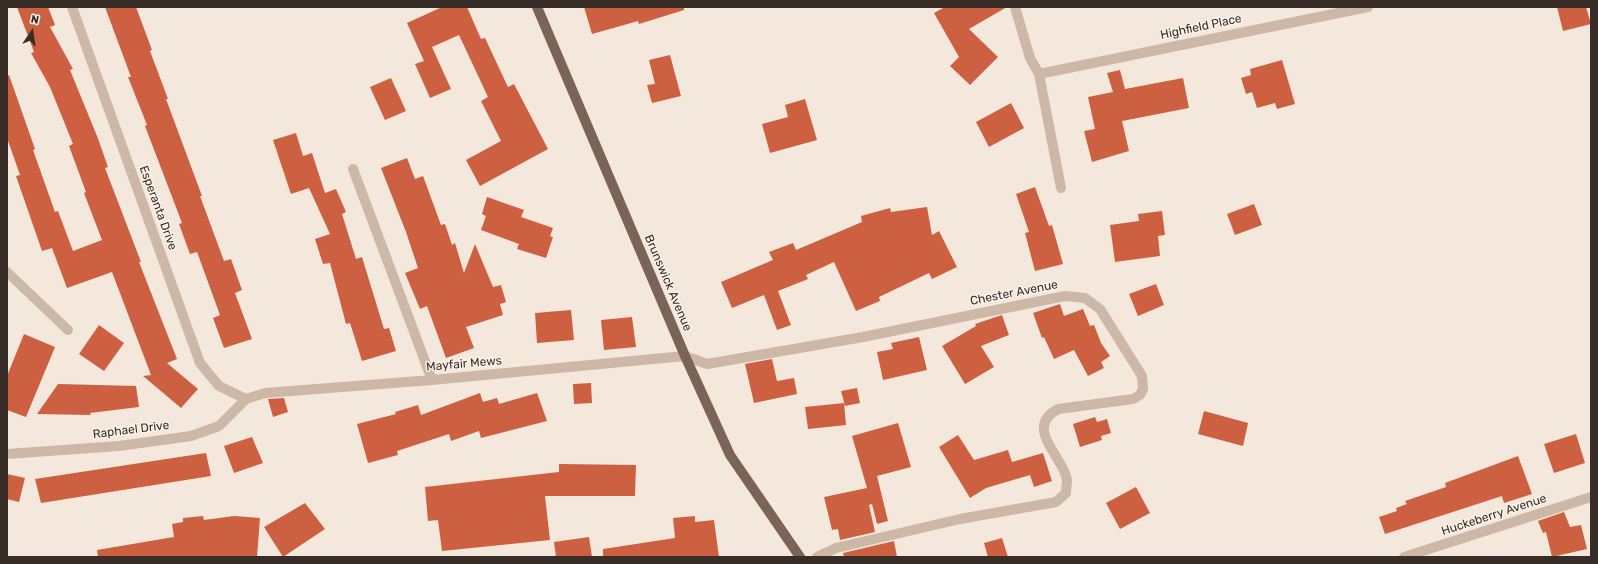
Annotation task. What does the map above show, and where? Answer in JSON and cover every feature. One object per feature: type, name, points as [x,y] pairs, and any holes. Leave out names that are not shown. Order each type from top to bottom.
[{"type":"main road","name":"Brunswick Avenue","points":[[537,7],[685,356],[730,456],[800,557]]},
{"type":"street","name":"Esperanta Drive","points":[[72,7],[200,363],[219,386],[246,399]]},
{"type":"street","points":[[1015,7],[1030,58],[1039,74],[1061,188]]},
{"type":"street","name":"Highfield Place","points":[[1039,74],[1368,7]]},
{"type":"street","points":[[354,169],[432,380]]},
{"type":"street","points":[[7,272],[68,330]]},
{"type":"street","name":"Chester Avenue","points":[[685,356],[707,364],[863,337],[1065,296],[1085,298],[1100,309],[1142,376],[1143,389],[1140,395],[1133,399],[1058,410],[1048,415],[1043,433],[1067,480],[1066,493],[1056,502],[960,519],[836,548],[817,557]]},
{"type":"street","name":"Mayfair Mews","points":[[246,399],[265,393],[432,380],[685,356]]},
{"type":"street","name":"Raphael Drive","points":[[7,454],[119,446],[191,436],[219,426],[246,399]]},
{"type":"street","name":"Huckeberry Avenue","points":[[1404,557],[1591,497]]},
{"type":"building","points":[[17,7],[48,7],[55,25],[50,27],[73,69],[70,70],[108,167],[105,168],[141,262],[139,262],[177,359],[167,363],[198,389],[181,408],[143,376],[151,375],[112,272],[67,288],[52,248],[42,251],[16,176],[20,175],[7,138],[7,76],[9,75],[55,212],[58,211],[73,251],[102,240],[84,193],[86,192],[69,146],[73,144],[50,87],[31,53],[34,52]]},
{"type":"building","points":[[105,7],[136,7],[152,50],[150,51],[168,99],[166,99],[224,261],[231,259],[242,290],[235,293],[252,339],[224,348],[213,318],[220,315],[197,252],[190,254],[179,224],[182,223],[145,126],[147,125],[128,77],[131,77]]},
{"type":"building","points":[[442,7],[467,7],[481,39],[485,38],[508,87],[514,84],[548,149],[480,186],[466,160],[501,141],[481,101],[488,97],[459,35],[432,47],[451,89],[430,98],[415,64],[424,61],[407,23]]},
{"type":"building","points":[[584,7],[684,7],[684,10],[639,24],[638,21],[592,34]]},
{"type":"building","points":[[945,7],[1007,7],[969,29],[998,57],[970,85],[950,66],[959,57],[934,13]]},
{"type":"building","points":[[1557,7],[1586,7],[1591,24],[1563,31]]},
{"type":"building","points":[[670,55],[681,96],[652,103],[647,85],[655,84],[649,60]]},
{"type":"building","points":[[1282,60],[1295,104],[1277,109],[1275,103],[1257,108],[1252,92],[1246,94],[1241,78],[1251,75],[1250,69]]},
{"type":"building","points":[[1120,70],[1125,89],[1183,78],[1189,108],[1122,121],[1129,151],[1092,162],[1084,131],[1095,129],[1088,97],[1113,92],[1107,73]]},
{"type":"building","points":[[391,78],[406,111],[385,120],[370,87]]},
{"type":"building","points":[[805,99],[817,140],[770,153],[762,124],[788,117],[785,105]]},
{"type":"building","points":[[1011,103],[1024,128],[989,147],[976,122]]},
{"type":"building","points":[[296,133],[303,156],[312,153],[325,193],[336,189],[346,212],[342,214],[356,259],[362,257],[384,329],[389,328],[396,351],[362,361],[350,323],[346,324],[330,263],[323,264],[315,239],[330,234],[309,188],[291,194],[273,140]]},
{"type":"building","points":[[407,158],[415,179],[423,176],[441,225],[445,224],[452,245],[455,243],[464,273],[475,244],[493,287],[501,285],[506,302],[500,304],[503,315],[466,327],[474,348],[446,358],[427,306],[420,309],[405,273],[418,268],[406,232],[381,168]]},
{"type":"building","points":[[1035,187],[1049,226],[1052,225],[1063,264],[1035,271],[1025,233],[1029,232],[1016,194]]},
{"type":"building","points":[[487,197],[524,210],[521,217],[553,228],[550,236],[553,237],[546,258],[517,249],[519,244],[481,230],[486,216],[482,214]]},
{"type":"building","points":[[1254,204],[1262,225],[1235,235],[1227,214]]},
{"type":"building","points":[[927,207],[932,235],[939,231],[957,267],[932,279],[929,273],[879,297],[880,301],[856,311],[834,262],[806,275],[808,279],[778,291],[791,325],[777,330],[764,295],[732,308],[721,282],[773,260],[769,252],[793,243],[796,250],[862,222],[861,216],[890,208],[891,212]]},
{"type":"building","points":[[1162,211],[1165,235],[1158,236],[1160,256],[1115,262],[1110,225],[1139,221],[1138,214]]},
{"type":"building","points":[[1156,284],[1164,305],[1138,316],[1129,294]]},
{"type":"building","points":[[1060,304],[1064,316],[1083,309],[1090,326],[1094,325],[1101,343],[1110,356],[1101,362],[1104,368],[1088,376],[1074,350],[1054,359],[1044,337],[1042,338],[1033,313]]},
{"type":"building","points":[[571,310],[574,340],[537,343],[535,313]]},
{"type":"building","points":[[1002,315],[1009,335],[981,346],[994,367],[965,384],[942,346],[976,326],[975,324]]},
{"type":"building","points":[[632,317],[636,347],[604,350],[601,320]]},
{"type":"building","points":[[99,325],[124,343],[104,371],[79,354]]},
{"type":"building","points":[[24,334],[55,347],[26,417],[7,410],[7,376]]},
{"type":"building","points":[[919,337],[927,370],[883,380],[877,352],[893,349],[891,343]]},
{"type":"building","points":[[772,359],[777,381],[794,378],[797,394],[754,403],[745,364]]},
{"type":"building","points":[[591,383],[592,403],[574,404],[573,384]]},
{"type":"building","points":[[58,384],[136,386],[139,407],[90,413],[91,415],[37,414]]},
{"type":"building","points":[[857,388],[860,403],[845,406],[841,391]]},
{"type":"building","points":[[480,393],[483,402],[497,398],[499,404],[537,393],[547,421],[481,438],[479,431],[451,441],[449,434],[397,451],[398,455],[368,463],[357,424],[396,414],[395,412],[418,405],[421,415]]},
{"type":"building","points":[[284,398],[288,412],[273,417],[268,399]]},
{"type":"building","points":[[844,403],[846,425],[808,429],[805,407]]},
{"type":"building","points":[[1204,411],[1248,423],[1243,446],[1198,434]]},
{"type":"building","points":[[1095,417],[1097,422],[1107,419],[1111,433],[1101,436],[1102,440],[1080,447],[1073,424]]},
{"type":"building","points":[[898,423],[911,467],[877,476],[888,521],[877,524],[872,504],[869,505],[875,532],[840,540],[838,529],[832,530],[824,497],[867,488],[852,436]]},
{"type":"building","points":[[1576,434],[1585,463],[1554,473],[1544,444]]},
{"type":"building","points":[[958,435],[974,460],[1008,450],[1012,462],[1043,453],[1052,481],[1034,487],[1030,475],[986,488],[970,498],[939,447]]},
{"type":"building","points":[[252,437],[263,463],[234,473],[224,446]]},
{"type":"building","points":[[206,453],[211,476],[41,503],[35,479]]},
{"type":"building","points":[[1518,456],[1532,494],[1504,503],[1502,496],[1385,534],[1379,517],[1397,511],[1396,508],[1407,504],[1405,501],[1446,487],[1445,483]]},
{"type":"building","points":[[559,464],[636,465],[635,496],[545,496],[550,540],[442,551],[438,520],[428,521],[425,487],[559,472]]},
{"type":"building","points":[[7,474],[25,478],[19,502],[7,499]]},
{"type":"building","points":[[1136,487],[1150,513],[1120,529],[1106,503]]},
{"type":"building","points":[[305,503],[325,529],[283,557],[264,527]]},
{"type":"building","points":[[1564,512],[1570,527],[1581,525],[1587,549],[1552,557],[1546,532],[1543,533],[1538,521]]},
{"type":"building","points":[[203,516],[204,520],[234,516],[260,518],[257,557],[98,557],[97,550],[174,537],[172,524],[183,522],[183,518]]},
{"type":"building","points":[[695,516],[695,522],[714,520],[719,557],[603,557],[603,549],[675,538],[673,518]]},
{"type":"building","points":[[589,537],[592,557],[556,557],[554,542]]},
{"type":"building","points":[[1002,538],[1008,557],[988,557],[984,543]]},
{"type":"building","points":[[894,541],[897,557],[844,557],[843,553]]}]
